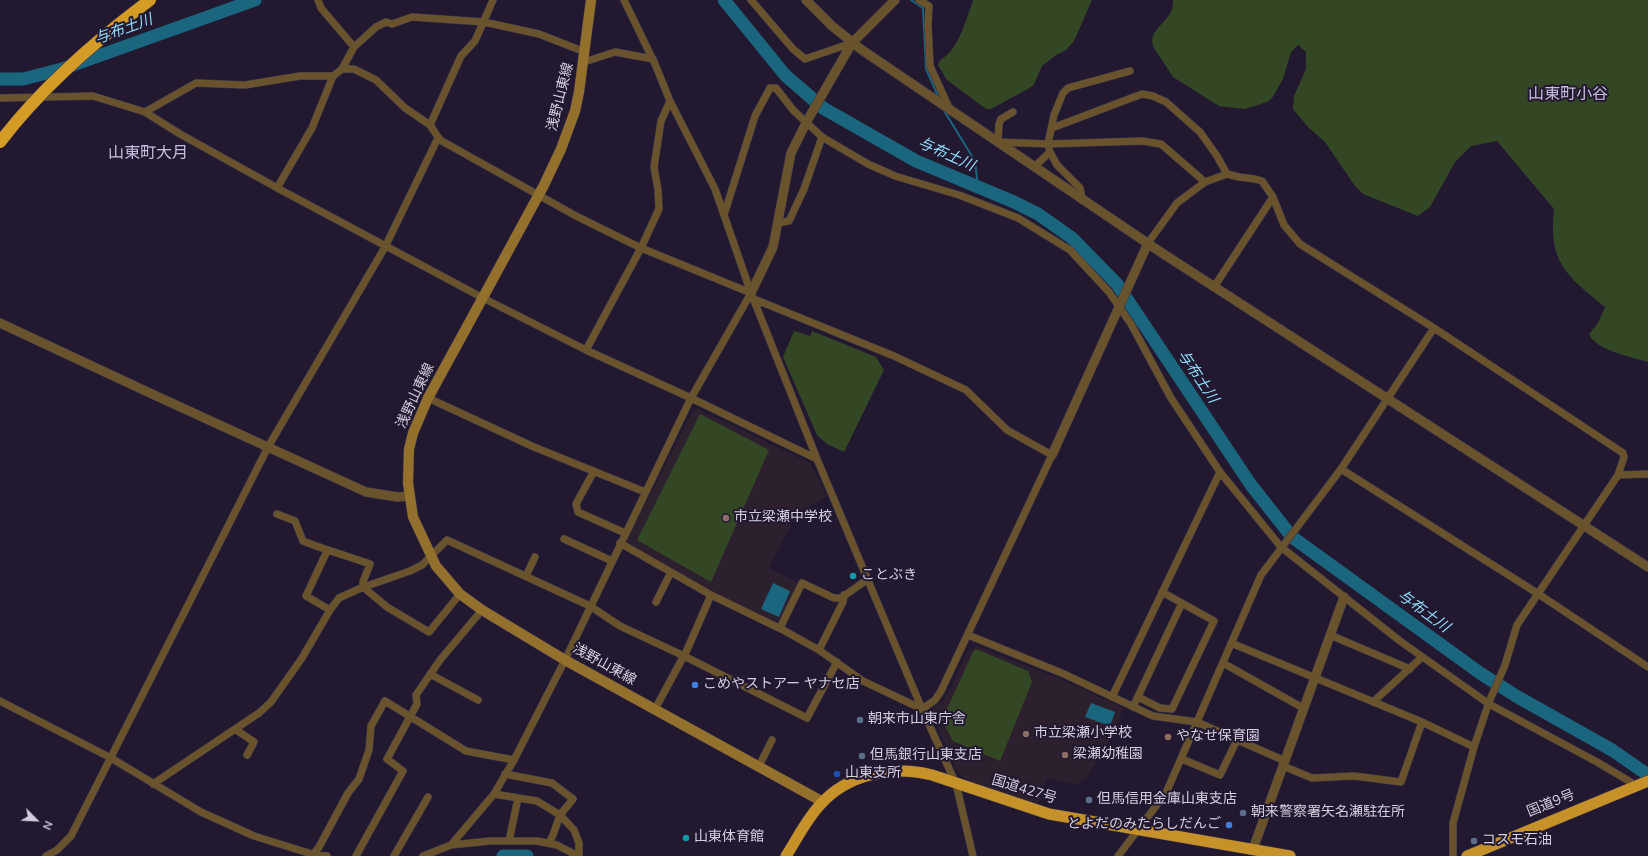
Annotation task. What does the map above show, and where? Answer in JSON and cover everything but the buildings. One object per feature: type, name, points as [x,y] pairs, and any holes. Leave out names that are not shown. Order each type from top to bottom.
[{"type":"highway","points":[[0,130],[61,65],[137,0]]},
{"type":"highway","points":[[0,142],[49,86],[82,54],[150,0]]},
{"type":"highway","name":"国道427号","points":[[786,856],[823,802],[846,784],[862,777],[880,772],[915,771],[1048,814],[1138,829],[1249,851],[1290,856]]},
{"type":"highway","name":"国道9号","points":[[1466,856],[1641,784]]},
{"type":"main road","name":"浅野山東線","points":[[591,0],[585,57],[579,92],[568,131],[539,194],[428,398],[413,433],[409,449],[408,483],[413,517],[436,566],[460,594],[482,610],[565,660],[823,802]]},
{"type":"street","points":[[318,0],[321,8],[354,47]]},
{"type":"street","points":[[430,125],[461,56],[475,41],[493,0]]},
{"type":"street","points":[[624,0],[653,59],[670,101],[715,189],[753,296],[817,459],[922,709],[956,784],[974,856]]},
{"type":"street","points":[[751,0],[793,49],[805,59],[852,43]]},
{"type":"street","points":[[806,0],[832,26],[852,43],[1082,200],[1648,567]]},
{"type":"street","points":[[451,845],[494,794],[514,760],[565,660],[691,398],[753,296],[773,247],[791,153],[807,120],[852,43],[894,0]]},
{"type":"street","points":[[919,0],[929,6]]},
{"type":"street","points":[[933,0],[929,6],[928,25],[930,66],[950,110]]},
{"type":"street","points":[[277,188],[312,128],[333,76],[342,69],[354,47],[376,28],[386,22],[392,24],[412,18],[484,22],[539,34],[585,57],[615,52],[653,59]]},
{"type":"street","points":[[342,69],[354,69],[376,80],[406,108],[430,125],[438,138],[576,216],[641,248],[894,356],[966,390],[1007,430],[1052,455]]},
{"type":"street","points":[[1034,167],[1049,148],[1054,115],[1063,93],[1068,88],[1130,70]]},
{"type":"street","points":[[144,112],[196,83],[244,85],[300,76],[333,76]]},
{"type":"street","points":[[724,215],[755,116],[770,88],[776,88],[793,110],[807,120],[822,136],[868,164],[895,176],[958,195],[1018,218],[1070,250],[1119,304],[1171,398],[1220,472],[1282,546],[1344,597],[1422,657],[1489,703],[1629,781],[1641,784]]},
{"type":"street","points":[[1052,128],[1142,94],[1153,96],[1166,102],[1200,132],[1217,156],[1227,174]]},
{"type":"street","points":[[0,98],[93,96],[144,112],[180,134],[277,188],[483,298],[586,350],[691,398],[817,459]]},
{"type":"street","points":[[586,350],[641,248],[659,209],[658,190],[654,167],[661,121],[670,101]]},
{"type":"street","points":[[998,142],[999,124],[1001,119],[1013,112]]},
{"type":"street","points":[[777,223],[789,221],[804,189],[822,136]]},
{"type":"street","points":[[46,856],[57,850],[71,836],[268,447],[385,246],[438,138]]},
{"type":"street","points":[[998,142],[1049,148],[1142,141],[1162,144],[1205,182]]},
{"type":"street","points":[[1049,148],[1057,164],[1080,188],[1082,200]]},
{"type":"street","points":[[922,709],[935,700],[940,694],[1084,387],[1119,304],[1148,244],[1177,203],[1205,182],[1227,174],[1256,179],[1262,181],[1273,197],[1284,225],[1300,244],[1434,328],[1623,453],[1624,457],[1618,474],[1517,625],[1505,665],[1489,703],[1474,748],[1453,823],[1453,856]]},
{"type":"street","points":[[1214,287],[1273,197]]},
{"type":"street","points":[[0,323],[366,492],[398,497],[409,496]]},
{"type":"street","points":[[1118,856],[1166,793],[1261,575],[1341,469],[1434,328]]},
{"type":"street","points":[[428,398],[534,447],[645,492]]},
{"type":"street","points":[[1341,469],[1538,593],[1648,667]]},
{"type":"street","points":[[594,472],[576,504],[578,512],[625,533]]},
{"type":"street","points":[[1112,697],[1220,472]]},
{"type":"street","points":[[1618,474],[1648,474]]},
{"type":"street","points":[[277,514],[295,521],[303,541],[370,564],[363,582],[363,587]]},
{"type":"street","points":[[564,539],[612,561]]},
{"type":"street","points":[[153,784],[235,729],[271,702],[302,658],[330,610],[339,598],[363,587],[410,571],[422,565],[430,555],[447,540],[590,606],[620,626],[684,656],[807,718],[837,662]]},
{"type":"street","points":[[620,543],[711,595],[780,628],[819,650],[864,681],[922,709]]},
{"type":"street","points":[[328,550],[306,596],[330,610]]},
{"type":"street","points":[[526,576],[535,557]]},
{"type":"street","points":[[656,602],[671,572]]},
{"type":"street","points":[[780,628],[802,583],[834,598],[841,598],[868,579]]},
{"type":"street","points":[[363,587],[387,607],[429,632],[460,594]]},
{"type":"street","points":[[1138,697],[1160,708],[1172,709],[1214,621],[1162,592]]},
{"type":"street","points":[[655,709],[684,656],[711,595]]},
{"type":"street","points":[[819,650],[843,602],[844,595]]},
{"type":"street","points":[[1249,851],[1284,763],[1344,597]]},
{"type":"street","points":[[1133,707],[1182,603]]},
{"type":"street","points":[[356,856],[403,771],[386,759],[417,704],[416,695],[440,660],[482,610]]},
{"type":"street","points":[[968,635],[1064,674],[1153,716],[1197,722],[1237,740],[1312,778],[1354,776],[1401,782],[1422,722]]},
{"type":"street","points":[[1330,635],[1410,669]]},
{"type":"street","points":[[1231,643],[1422,722],[1474,748]]},
{"type":"street","points":[[1373,702],[1422,657]]},
{"type":"street","points":[[1223,663],[1303,708]]},
{"type":"street","points":[[430,674],[478,700]]},
{"type":"street","points":[[0,700],[111,758],[201,812],[254,836],[312,855],[327,856]]},
{"type":"street","points":[[312,855],[319,847],[348,793],[359,779],[369,750],[370,726],[385,701],[410,715],[466,751],[514,760]]},
{"type":"street","points":[[235,729],[254,742],[247,755]]},
{"type":"street","points":[[759,766],[772,740]]},
{"type":"street","points":[[1182,759],[1220,775],[1237,740]]},
{"type":"street","points":[[505,774],[552,782],[573,799],[560,815],[549,843]]},
{"type":"street","points":[[423,856],[451,845],[490,840],[538,840],[557,845],[578,856],[579,843],[574,830],[560,815],[537,801],[494,794]]},
{"type":"street","points":[[394,856],[428,797]]},
{"type":"street","points":[[509,841],[518,798]]},
{"type":"shaded area","points":[[696,408],[810,463],[827,496],[796,515],[769,568],[799,583],[782,623],[778,624],[715,594],[647,555],[626,541],[693,410]]},
{"type":"shaded area","points":[[976,646],[1063,680],[1124,708],[1110,739],[1087,777],[1076,785],[1047,778],[1038,804],[970,783],[970,781],[963,777],[955,768],[932,714],[933,708],[945,699],[967,653]]},
{"type":"green space","points":[[973,0],[1092,0],[1074,41],[1066,50],[1056,55],[1042,66],[1033,86],[991,109],[986,109],[947,80],[938,65],[940,60],[952,50],[957,42]]},
{"type":"green space","points":[[1173,0],[1648,0],[1648,362],[1606,349],[1593,340],[1589,334],[1598,323],[1605,307],[1580,286],[1563,267],[1557,256],[1554,243],[1554,209],[1497,141],[1471,146],[1455,162],[1430,207],[1418,216],[1363,194],[1355,186],[1325,142],[1308,127],[1293,109],[1294,96],[1306,69],[1306,52],[1298,45],[1291,52],[1283,79],[1272,98],[1267,102],[1245,109],[1219,106],[1173,77],[1154,48],[1152,41],[1153,35],[1170,14]]},
{"type":"green space","points":[[794,331],[810,336],[812,331],[876,357],[884,370],[844,452],[827,444],[817,435],[783,357]]},
{"type":"green space","points":[[700,414],[769,450],[711,582],[637,540]]},
{"type":"green space","points":[[976,649],[1028,671],[1032,682],[1000,761],[953,741],[942,720],[973,652]]},
{"type":"water","points":[[773,583],[790,591],[779,617],[761,609]]},
{"type":"water","points":[[1091,703],[1115,712],[1110,726],[1085,717]]},
{"type":"waterway","name":"与布土川","points":[[0,79],[23,79],[62,69],[255,0]]},
{"type":"waterway","name":"与布土川","points":[[724,0],[785,75],[823,108],[916,161],[1014,202],[1038,214],[1072,238],[1117,284],[1251,485],[1292,537],[1480,673],[1516,696],[1612,750],[1648,775]]},
{"type":"waterway","points":[[911,0],[923,8],[926,69],[938,96]]},
{"type":"waterway","points":[[943,109],[975,161],[978,187]]},
{"type":"waterway","points":[[503,856],[527,856]]},
{"type":"place","name":"市立梁瀬中学校","points":[[726,518]]},
{"type":"place","name":"ことぶき","points":[[853,576]]},
{"type":"place","name":"こめやストアー ヤナセ店","points":[[695,685]]},
{"type":"place","name":"朝来市山東庁舎","points":[[860,720]]},
{"type":"place","name":"市立梁瀬小学校","points":[[1026,734]]},
{"type":"place","name":"やなせ保育園","points":[[1168,737]]},
{"type":"place","name":"梁瀬幼稚園","points":[[1065,755]]},
{"type":"place","name":"但馬銀行山東支店","points":[[862,756]]},
{"type":"place","name":"山東支所","points":[[837,774]]},
{"type":"place","name":"但馬信用金庫山東支店","points":[[1089,800]]},
{"type":"place","name":"朝来警察署矢名瀬駐在所","points":[[1243,813]]},
{"type":"place","name":"とよだのみたらしだんご","points":[[1229,825]]},
{"type":"place","name":"山東体育館","points":[[686,838]]},
{"type":"place","name":"コスモ石油","points":[[1474,841]]},
{"type":"district","name":"山東町小谷","points":[[1568,95]]},
{"type":"district","name":"山東町大月","points":[[148,154]]}]
